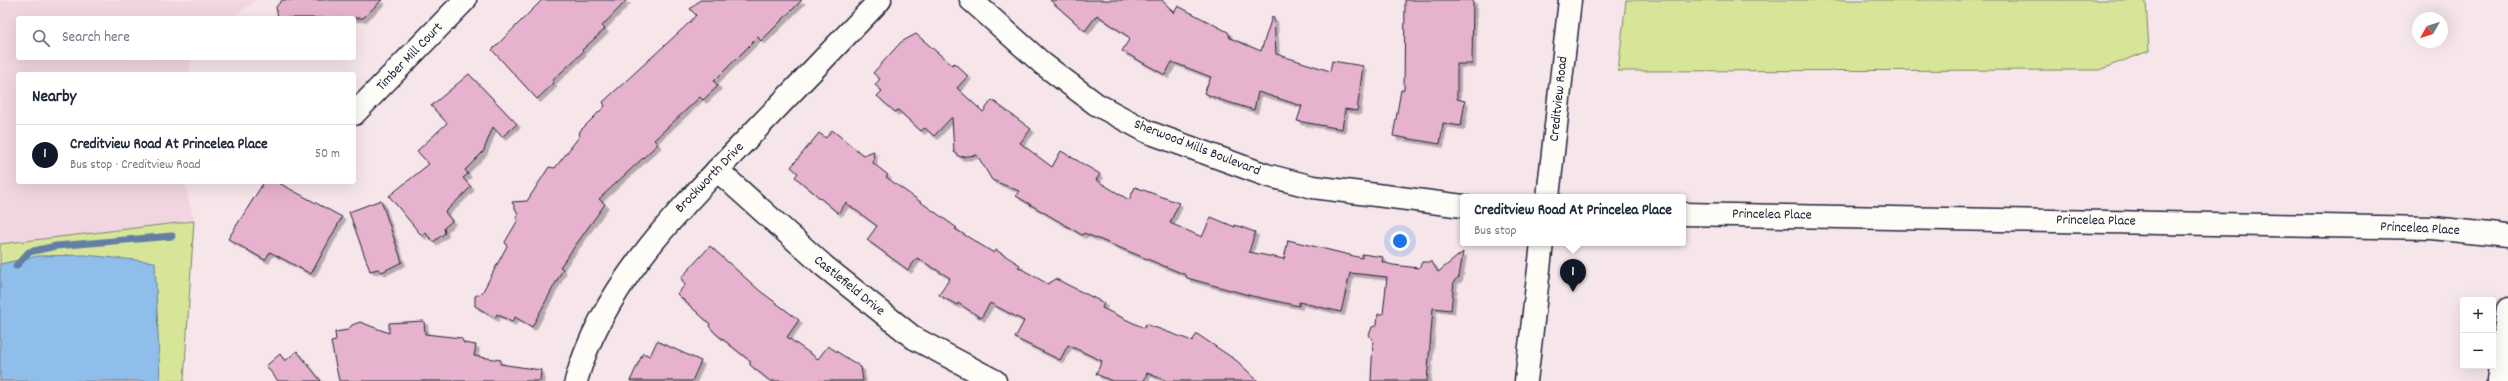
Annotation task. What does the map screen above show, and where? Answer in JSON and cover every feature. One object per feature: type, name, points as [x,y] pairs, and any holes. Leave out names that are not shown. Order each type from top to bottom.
[{"type":"street","name":"Timber Mill Court","points":[[356,112],[466,0]]},
{"type":"street","name":"Brockworth Drive","points":[[576,381],[580,367],[602,319],[630,272],[670,219],[880,0]]},
{"type":"street","name":"Sherwood Mills Boulevard","points":[[971,0],[1043,64],[1096,104],[1148,132],[1266,175],[1314,188],[1460,206]]},
{"type":"street","name":"Creditview Road","points":[[1548,194],[1570,0]]},
{"type":"street","name":"Castlefield Drive","points":[[717,170],[824,266],[914,338],[995,381]]},
{"type":"street","name":"Princelea Place","points":[[1686,214],[2432,228],[2508,236]]},
{"type":"street","points":[[1526,381],[1542,246]]},
{"type":"street","points":[[2498,381],[2508,309]]},
{"type":"shaded area","points":[[0,0],[256,0],[235,16],[16,16],[16,60],[192,60],[188,72],[16,72],[16,184],[185,184],[194,221],[0,244]]},
{"type":"green space","points":[[1626,0],[2146,0],[2149,51],[2099,70],[1618,71]]},
{"type":"green space","points":[[194,221],[184,381],[0,381],[0,244]]},
{"type":"water","points":[[85,255],[155,262],[160,381],[0,381],[0,264],[38,256]]},
{"type":"building","points":[[282,0],[382,0],[363,18],[356,18],[356,16],[278,16],[276,7]]},
{"type":"building","points":[[542,0],[627,0],[602,26],[605,29],[582,50],[583,52],[552,81],[554,83],[537,99],[492,50]]},
{"type":"building","points":[[700,0],[802,0],[761,41],[758,37],[714,81],[718,86],[703,100],[700,97],[654,140],[658,144],[599,199],[605,204],[560,267],[563,269],[532,327],[515,317],[512,322],[497,314],[495,318],[475,306],[475,296],[482,293],[507,246],[505,242],[518,220],[516,218],[518,214],[512,202],[527,201],[549,167],[555,168],[579,137],[580,131],[605,106],[603,102],[689,23],[696,15],[690,9]]},
{"type":"building","points":[[1050,0],[1162,0],[1174,13],[1178,6],[1228,32],[1230,38],[1261,51],[1272,17],[1274,18],[1276,54],[1330,71],[1332,61],[1363,66],[1357,111],[1345,109],[1342,129],[1297,121],[1302,106],[1258,92],[1254,110],[1221,100],[1204,93],[1211,77],[1172,62],[1165,75],[1122,51],[1130,38],[1097,15],[1085,31]]},
{"type":"building","points":[[1405,0],[1473,0],[1472,64],[1457,64],[1457,99],[1465,101],[1461,126],[1443,123],[1440,144],[1393,136],[1401,90],[1404,90]]},
{"type":"building","points":[[916,34],[952,65],[954,63],[968,76],[957,88],[983,112],[992,100],[1031,129],[1020,143],[1052,167],[1061,151],[1100,174],[1096,180],[1129,200],[1135,187],[1179,203],[1170,223],[1202,237],[1211,217],[1235,227],[1235,225],[1255,232],[1249,252],[1284,259],[1288,240],[1362,258],[1362,254],[1383,257],[1382,262],[1393,265],[1419,268],[1422,262],[1432,262],[1438,272],[1463,252],[1459,277],[1454,281],[1451,310],[1433,308],[1427,381],[1371,381],[1373,341],[1369,335],[1372,327],[1377,325],[1378,314],[1383,314],[1387,277],[1350,273],[1341,312],[1299,302],[1299,306],[1252,296],[1187,278],[1186,275],[1084,233],[1082,235],[1016,196],[1019,191],[992,180],[977,155],[960,157],[954,152],[952,117],[934,136],[925,128],[921,131],[898,110],[895,112],[877,96],[882,91],[875,85],[880,79],[873,73],[901,42]]},
{"type":"building","points":[[469,74],[517,124],[502,137],[493,127],[483,152],[465,170],[468,174],[463,178],[471,187],[445,212],[452,221],[444,228],[445,233],[433,242],[426,233],[422,236],[389,196],[429,164],[417,151],[447,123],[431,106]]},
{"type":"building","points":[[832,130],[863,155],[874,151],[873,163],[888,175],[886,177],[957,228],[955,229],[994,253],[996,250],[1020,265],[1018,267],[1048,284],[1056,279],[1104,303],[1102,308],[1144,328],[1146,324],[1192,341],[1197,334],[1237,361],[1258,381],[1167,381],[1147,373],[1144,381],[1112,381],[1096,374],[1102,361],[1068,345],[1060,360],[1015,338],[1024,321],[990,303],[981,318],[958,303],[957,305],[939,295],[950,278],[917,258],[908,270],[867,240],[877,226],[846,203],[838,213],[795,177],[798,173],[791,167],[819,133],[826,138]]},
{"type":"building","points":[[263,184],[281,184],[342,217],[311,274],[270,252],[265,260],[228,239]]},
{"type":"building","points":[[381,200],[402,262],[382,272],[378,269],[370,271],[349,212]]},
{"type":"building","points":[[710,246],[760,291],[799,320],[787,337],[818,359],[828,346],[861,367],[863,381],[770,381],[750,365],[750,361],[715,333],[709,326],[710,324],[677,294],[685,285],[681,278]]},
{"type":"building","points":[[424,321],[425,334],[461,338],[464,343],[476,345],[474,356],[501,360],[500,364],[541,370],[540,381],[339,381],[331,342],[336,341],[335,332],[348,330],[352,325],[360,322],[389,333],[389,323]]},
{"type":"building","points":[[657,341],[701,361],[692,381],[630,381],[643,353],[650,356]]},
{"type":"building","points":[[297,351],[321,381],[278,381],[266,366],[280,354],[285,361]]},
{"type":"waterway","points":[[16,266],[29,252],[56,246],[172,236]]},
{"type":"place","name":"Creditview Road At Princelea Place","points":[[1573,292]]}]
